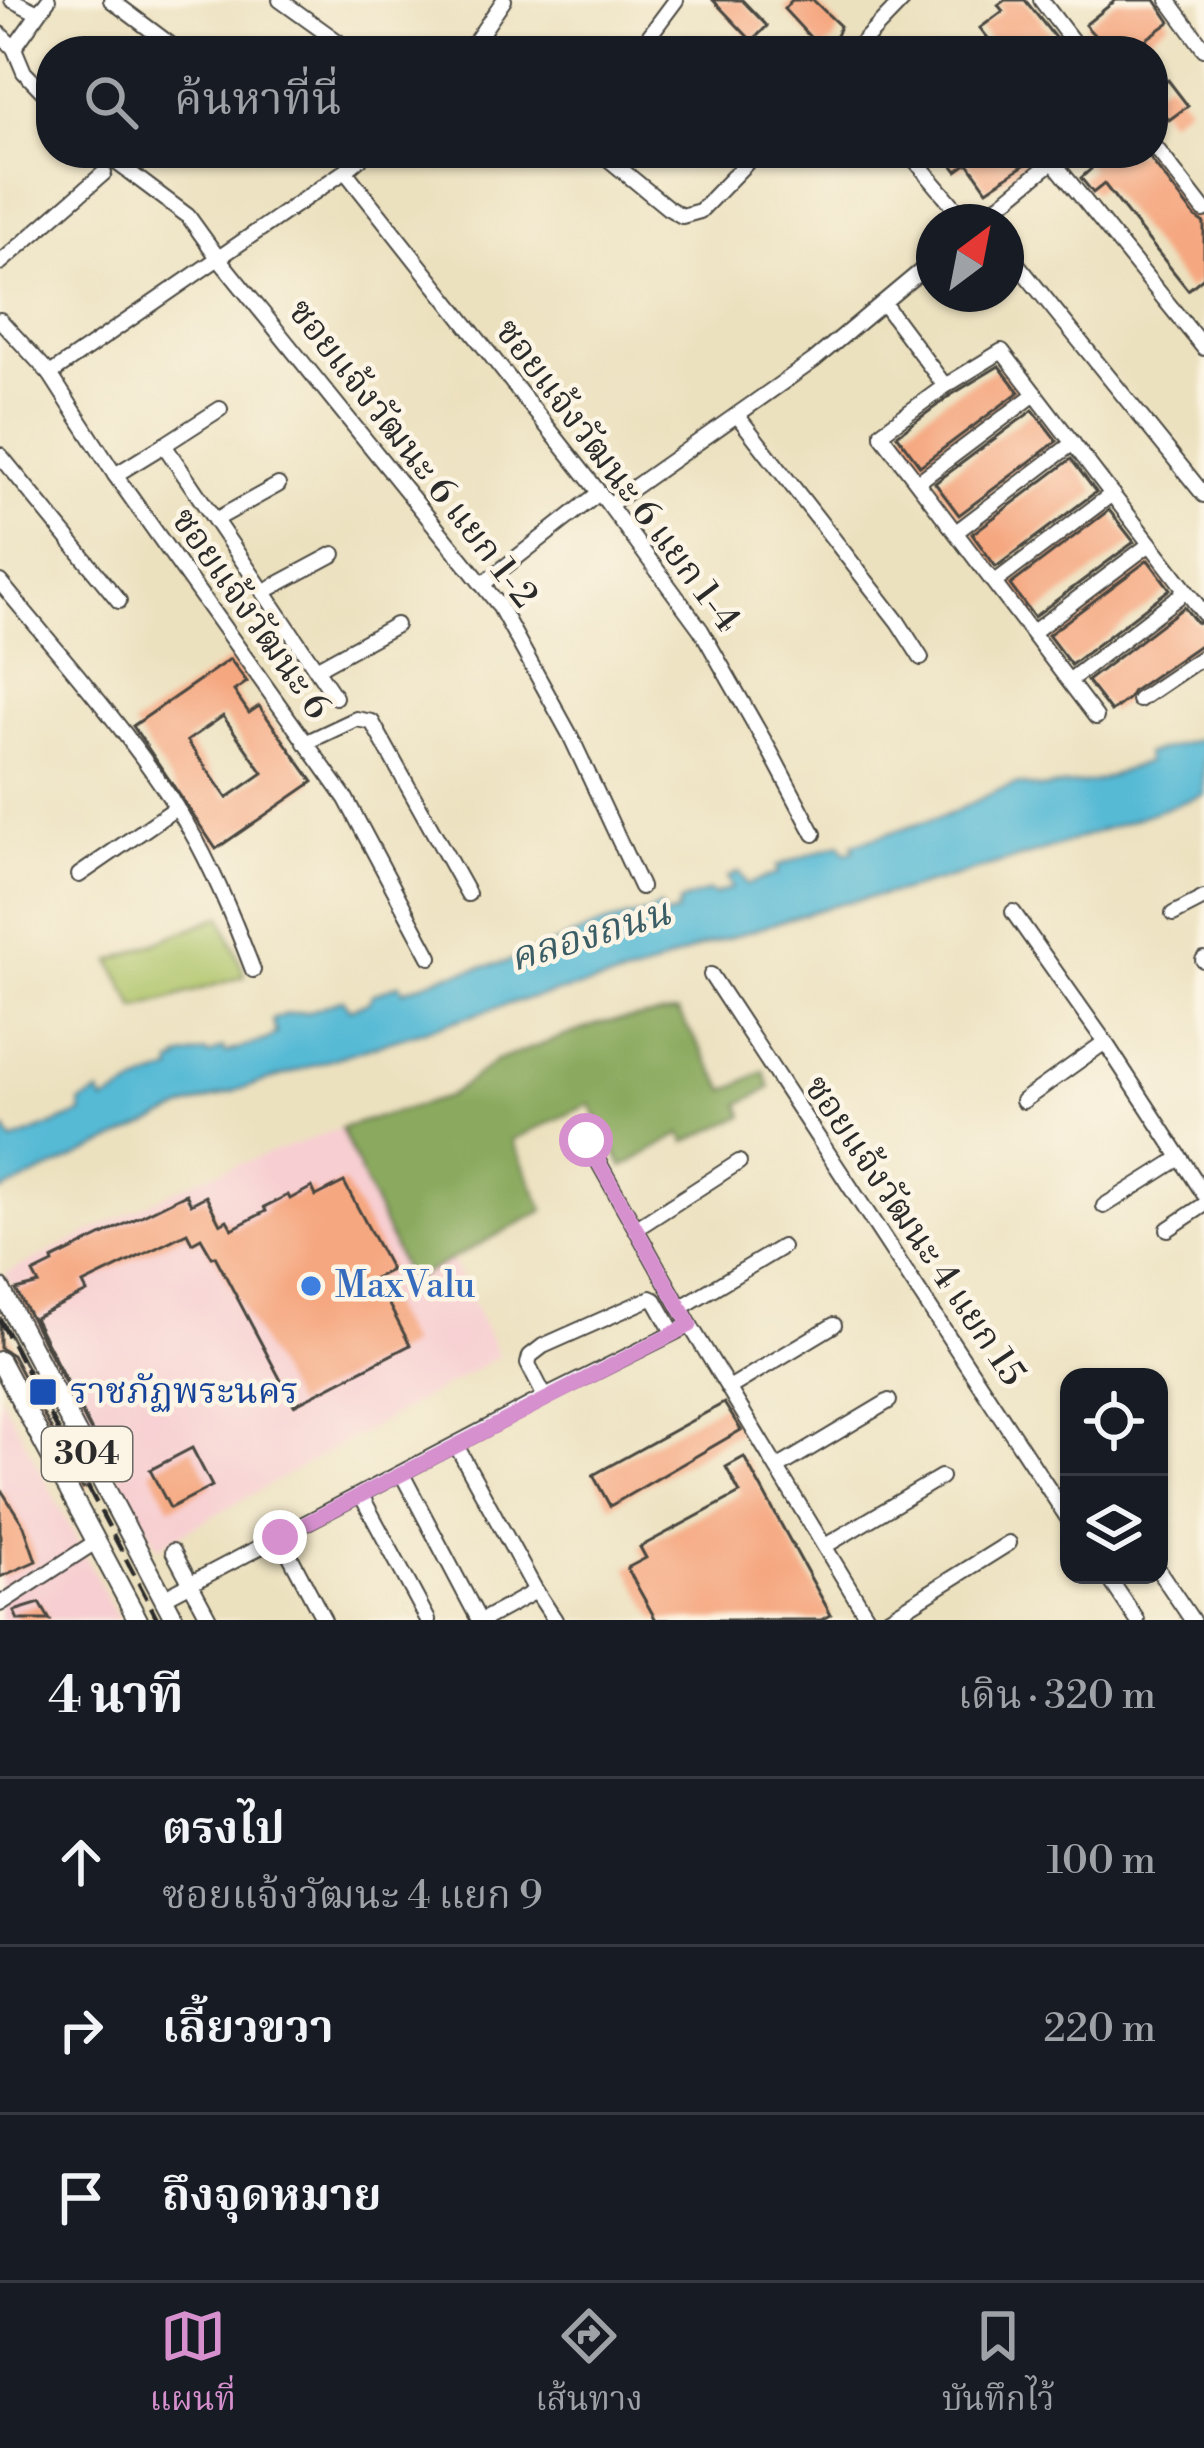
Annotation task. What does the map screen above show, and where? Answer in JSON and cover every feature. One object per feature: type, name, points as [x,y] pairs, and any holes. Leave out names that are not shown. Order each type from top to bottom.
[{"type":"main road","name":"304","points":[[0,1288],[175,1620]]},
{"type":"main road","name":"304","points":[[0,1361],[138,1620]]},
{"type":"street","points":[[0,5],[10,0],[38,14]]},
{"type":"street","points":[[14,49],[48,0]]},
{"type":"street","points":[[111,0],[159,36]]},
{"type":"street","points":[[280,0],[330,36]]},
{"type":"street","points":[[486,36],[504,0]]},
{"type":"street","points":[[649,36],[676,0]]},
{"type":"street","points":[[868,36],[903,0]]},
{"type":"street","points":[[1168,0],[1204,49]]},
{"type":"street","points":[[1047,2],[1071,36]]},
{"type":"street","points":[[0,34],[36,84]]},
{"type":"street","points":[[1168,163],[1204,210]]},
{"type":"street","name":"ซอยแจ้งวัฒนะ 6 แยก 1-2","points":[[126,168],[188,216],[499,604],[543,682],[641,887]]},
{"type":"street","points":[[50,374],[349,168]]},
{"type":"street","points":[[619,168],[682,216],[700,211],[742,168]]},
{"type":"street","points":[[924,168],[960,204]]},
{"type":"street","points":[[999,204],[1040,168]]},
{"type":"street","points":[[1063,168],[1204,348]]},
{"type":"street","name":"ซอยแจ้งวัฒนะ 6 แยก 1-4","points":[[345,171],[604,499],[700,630],[814,834]]},
{"type":"street","points":[[0,263],[104,173]]},
{"type":"street","points":[[1024,272],[1204,495]]},
{"type":"street","points":[[483,584],[813,361],[916,275]]},
{"type":"street","points":[[883,303],[945,386]]},
{"type":"street","name":"ซอยแจ้งวัฒนะ 6","points":[[0,320],[50,374],[115,475],[346,799],[430,957]]},
{"type":"street","points":[[1096,717],[881,434],[1000,350],[1204,614]]},
{"type":"street","points":[[918,482],[1035,394]]},
{"type":"street","points":[[115,475],[220,410]]},
{"type":"street","points":[[737,415],[921,658]]},
{"type":"street","points":[[956,532],[1073,443]]},
{"type":"street","points":[[164,445],[334,697]]},
{"type":"street","points":[[0,455],[119,601]]},
{"type":"street","points":[[215,520],[278,485]]},
{"type":"street","points":[[995,583],[1112,494]]},
{"type":"street","points":[[1033,632],[1150,544]]},
{"type":"street","points":[[263,592],[334,554]]},
{"type":"street","points":[[0,582],[124,734],[176,808],[229,907],[253,970]]},
{"type":"street","points":[[1070,680],[1186,591]]},
{"type":"street","points":[[316,669],[395,625]]},
{"type":"street","points":[[1139,700],[1204,656]]},
{"type":"street","points":[[305,743],[356,719],[372,722],[468,893]]},
{"type":"street","points":[[79,875],[176,808]]},
{"type":"street","points":[[1173,914],[1204,898]]},
{"type":"street","points":[[1013,912],[1106,1042],[1204,1194]]},
{"type":"street","name":"ซอยแจ้งวัฒนะ 4 แยก 15","points":[[711,975],[1060,1506]]},
{"type":"street","points":[[1023,1101],[1106,1042]]},
{"type":"street","points":[[586,1140],[690,1325],[869,1620]]},
{"type":"street","points":[[1104,1206],[1180,1158]]},
{"type":"street","points":[[637,1228],[739,1162]]},
{"type":"street","points":[[1168,1229],[1204,1205]]},
{"type":"street","points":[[680,1308],[782,1247]]},
{"type":"street","points":[[545,1397],[528,1364],[542,1346],[651,1298],[673,1332]]},
{"type":"street","points":[[163,1598],[690,1325]]},
{"type":"street","points":[[729,1388],[834,1325]]},
{"type":"street","points":[[777,1468],[890,1401]]},
{"type":"street","points":[[456,1445],[555,1620]]},
{"type":"street","points":[[402,1474],[481,1620],[536,1591]]},
{"type":"street","points":[[825,1546],[941,1478]]},
{"type":"street","points":[[361,1495],[428,1620]]},
{"type":"street","points":[[280,1537],[324,1620]]},
{"type":"street","points":[[0,1604],[97,1541]]},
{"type":"street","points":[[886,1620],[1009,1543]]},
{"type":"street","points":[[173,1551],[210,1620]]},
{"type":"street","points":[[1113,1584],[1137,1620]]},
{"type":"street","points":[[1168,1584],[1192,1620]]},
{"type":"shaded area","points":[[341,1128],[409,1282],[452,1260],[499,1356],[158,1547],[5,1274],[200,1178]]},
{"type":"shaded area","points":[[0,1394],[119,1620],[0,1620]]},
{"type":"green space","points":[[221,916],[245,976],[136,1009],[111,961]]},
{"type":"green space","points":[[678,1012],[726,1090],[764,1071],[770,1088],[740,1104],[744,1116],[686,1142],[681,1134],[623,1167],[590,1104],[512,1140],[544,1210],[409,1282],[341,1128],[448,1097],[496,1061],[601,1023]]},
{"type":"water","name":"คลองถนน","points":[[1204,738],[1204,795],[1036,853],[899,892],[840,903],[699,947],[636,974],[515,1002],[189,1106],[0,1192],[0,1132],[6,1130],[12,1141],[82,1113],[80,1103],[99,1093],[104,1102],[173,1071],[172,1064],[179,1058],[223,1048],[225,1053],[266,1040],[276,1034],[272,1020],[287,1014],[343,999],[349,1009],[400,984],[403,991],[446,975],[507,962],[660,906],[664,917],[677,912],[680,902],[732,888],[727,878],[739,872],[747,885],[778,873],[777,866],[840,844],[845,853],[854,850],[853,844],[945,816],[1018,784],[1040,788],[1094,782],[1147,762],[1145,754]]},
{"type":"building","points":[[713,0],[742,0],[767,26],[757,36],[747,36]]},
{"type":"building","points":[[792,0],[813,0],[840,26],[836,36],[809,36],[784,9]]},
{"type":"building","points":[[1005,0],[1025,0],[1054,36],[986,36],[980,28],[1003,11],[998,5]]},
{"type":"building","points":[[1116,0],[1155,0],[1170,22],[1151,36],[1095,36],[1085,25]]},
{"type":"building","points":[[1168,80],[1188,106],[1168,119]]},
{"type":"building","points":[[972,168],[1020,168],[987,190]]},
{"type":"building","points":[[1157,168],[1204,223],[1204,277],[1188,290],[1104,184],[1093,193],[1081,178],[1091,169]]},
{"type":"building","points":[[999,366],[1019,392],[920,466],[897,435]]},
{"type":"building","points":[[1033,410],[1057,441],[959,515],[935,483]]},
{"type":"building","points":[[1071,459],[1096,492],[996,567],[972,534]]},
{"type":"building","points":[[1109,510],[1134,542],[1034,617],[1010,585]]},
{"type":"building","points":[[1148,560],[1170,589],[1071,665],[1048,635]]},
{"type":"building","points":[[1184,607],[1204,625],[1204,642],[1111,712],[1087,681]]},
{"type":"building","points":[[230,659],[247,682],[234,691],[249,713],[259,706],[313,782],[216,849],[133,726]],"holes":[[[223,716],[263,773],[227,798],[187,741]]]},
{"type":"building","points":[[344,1182],[391,1270],[375,1278],[410,1345],[294,1405],[215,1256],[201,1238],[192,1243],[187,1233],[83,1284],[87,1292],[34,1318],[112,1471],[16,1290],[39,1284],[33,1273],[52,1260],[186,1194],[191,1204],[206,1196],[220,1224],[227,1220],[232,1229],[288,1195],[290,1199],[312,1187],[316,1196]]},
{"type":"building","points":[[0,1317],[89,1487],[83,1489],[12,1355],[0,1348]]},
{"type":"building","points":[[724,1403],[741,1430],[610,1506],[593,1475]]},
{"type":"building","points":[[192,1448],[212,1486],[170,1508],[150,1470]]},
{"type":"building","points":[[744,1457],[831,1615],[822,1620],[656,1620],[627,1568],[646,1558],[640,1547],[740,1493],[726,1467]]},
{"type":"building","points":[[0,1488],[24,1526],[36,1561],[0,1577]]},
{"type":"building","points":[[40,1603],[50,1620],[18,1620],[14,1611]]},
{"type":"railway","points":[[0,1320],[158,1620]]},
{"type":"place","name":"MaxValu","points":[[311,1286]]},
{"type":"place","name":"ราชภัฏพระนคร","points":[[43,1392]]},
{"type":"route","points":[[280,1537],[690,1325],[586,1140]]}]
